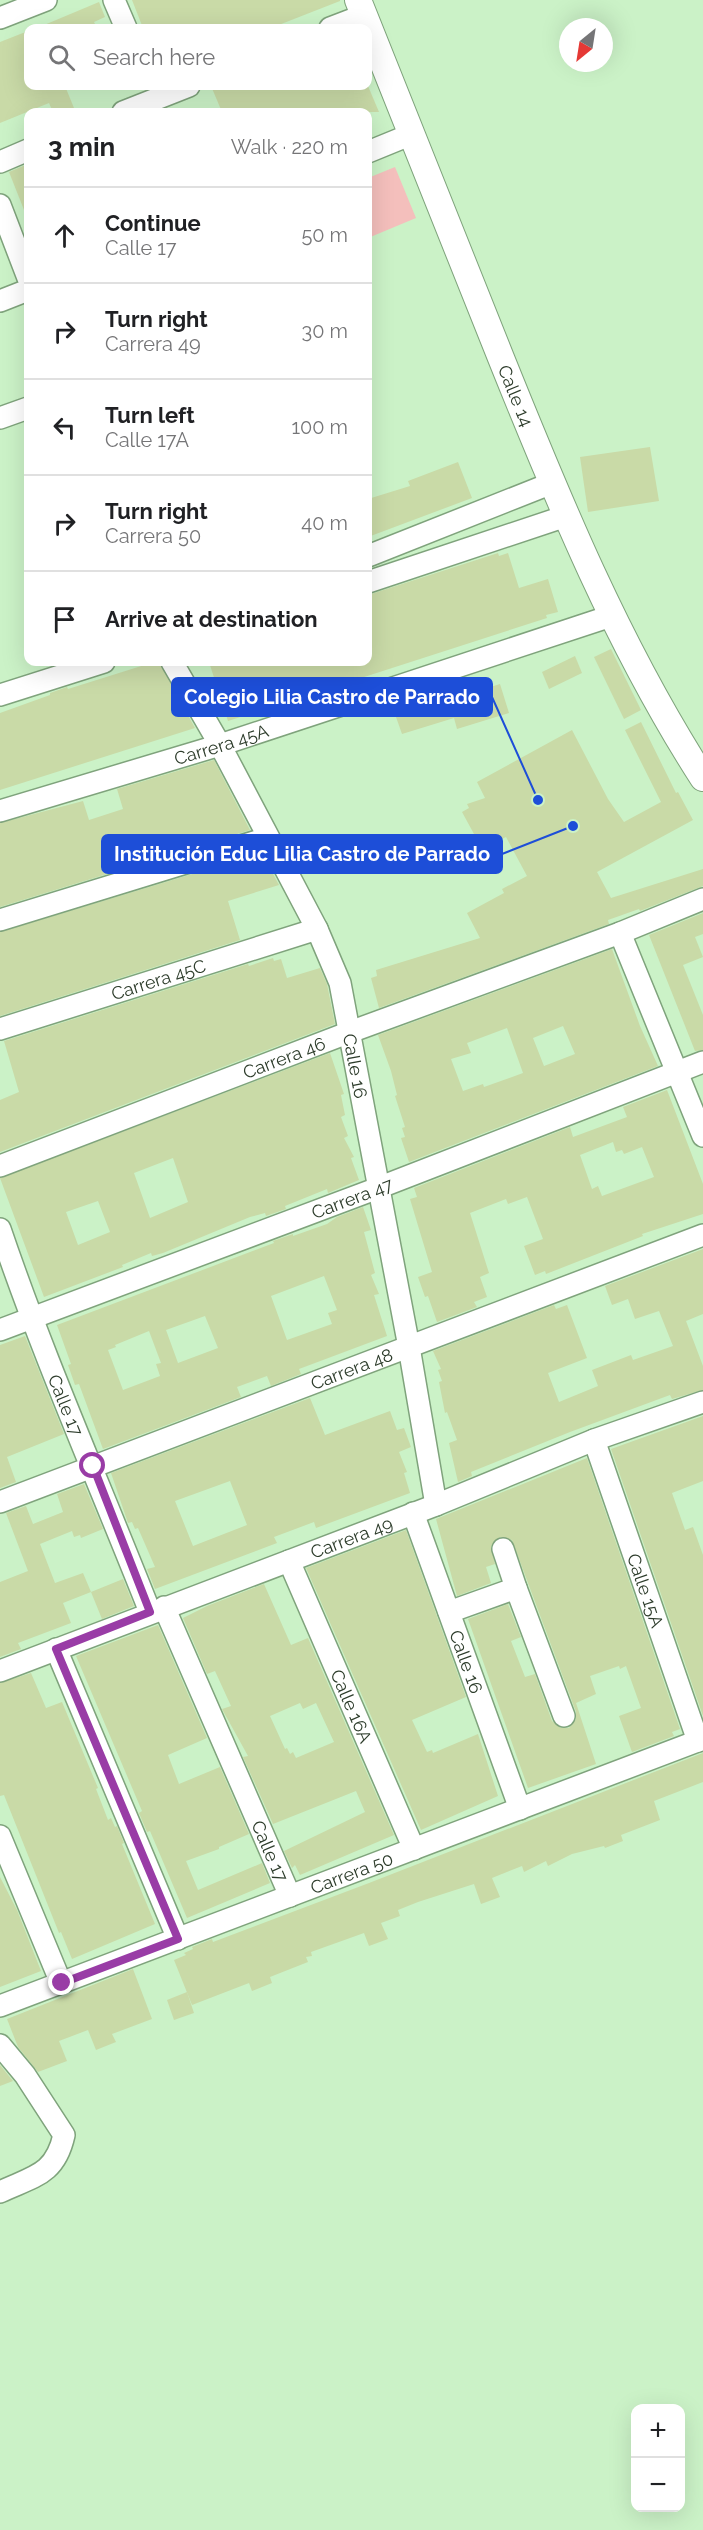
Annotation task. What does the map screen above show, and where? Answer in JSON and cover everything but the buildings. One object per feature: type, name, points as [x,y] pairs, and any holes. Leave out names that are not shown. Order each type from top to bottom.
[{"type":"street","points":[[0,18],[46,0]]},
{"type":"street","points":[[114,0],[124,24]]},
{"type":"street","points":[[336,24],[361,7]]},
{"type":"street","name":"Calle 14","points":[[361,7],[368,24]]},
{"type":"street","name":"Calle 14","points":[[372,34],[566,516],[611,616],[671,729],[703,778]]},
{"type":"street","points":[[133,108],[179,90]]},
{"type":"street","points":[[372,150],[412,134]]},
{"type":"street","points":[[0,162],[24,152]]},
{"type":"street","points":[[0,205],[24,268]]},
{"type":"street","points":[[0,302],[24,292]]},
{"type":"street","points":[[0,418],[24,409]]},
{"type":"street","points":[[372,554],[552,483]]},
{"type":"street","points":[[372,581],[566,516]]},
{"type":"street","name":"Carrera 45A","points":[[0,811],[220,745],[611,616]]},
{"type":"street","points":[[0,695],[91,666]]},
{"type":"street","name":"Calle 16","points":[[174,666],[220,745],[317,929],[340,983],[409,1347],[436,1505]]},
{"type":"street","points":[[0,920],[267,837]]},
{"type":"street","name":"Carrera 46","points":[[0,1166],[350,1032],[620,933],[703,899]]},
{"type":"street","name":"Carrera 45C","points":[[0,1029],[317,929]]},
{"type":"street","points":[[620,933],[703,1136]]},
{"type":"street","name":"Carrera 47","points":[[0,1330],[378,1188],[703,1062]]},
{"type":"street","name":"Calle 17","points":[[0,1229],[30,1318],[93,1466],[290,1896]]},
{"type":"street","name":"Carrera 48","points":[[0,1502],[703,1236]]},
{"type":"street","name":"Carrera 49","points":[[0,1671],[436,1505],[594,1440],[703,1402]]},
{"type":"street","name":"Calle 15A","points":[[594,1440],[701,1740]]},
{"type":"street","name":"Calle 16","points":[[413,1513],[520,1809]]},
{"type":"street","points":[[503,1549],[564,1716]]},
{"type":"street","name":"Calle 16A","points":[[289,1561],[414,1849]]},
{"type":"street","points":[[449,1612],[516,1588]]},
{"type":"street","points":[[56,1649],[178,1939]]},
{"type":"street","name":"Carrera 50","points":[[0,2007],[701,1740]]},
{"type":"street","points":[[0,1836],[62,1983]]},
{"type":"street","points":[[0,2045],[25,2075],[64,2135],[60,2153],[51,2166],[0,2192]]},
{"type":"shaded area","points":[[395,167],[416,218],[372,236],[372,176]]},
{"type":"place","name":"Colegio Lilia Castro de Parrado","points":[[538,800]]},
{"type":"place","name":"Institución Educ Lilia Castro de Parrado","points":[[573,826]]},
{"type":"route","points":[[62,1983],[178,1939],[56,1649],[150,1612],[93,1466]]}]
